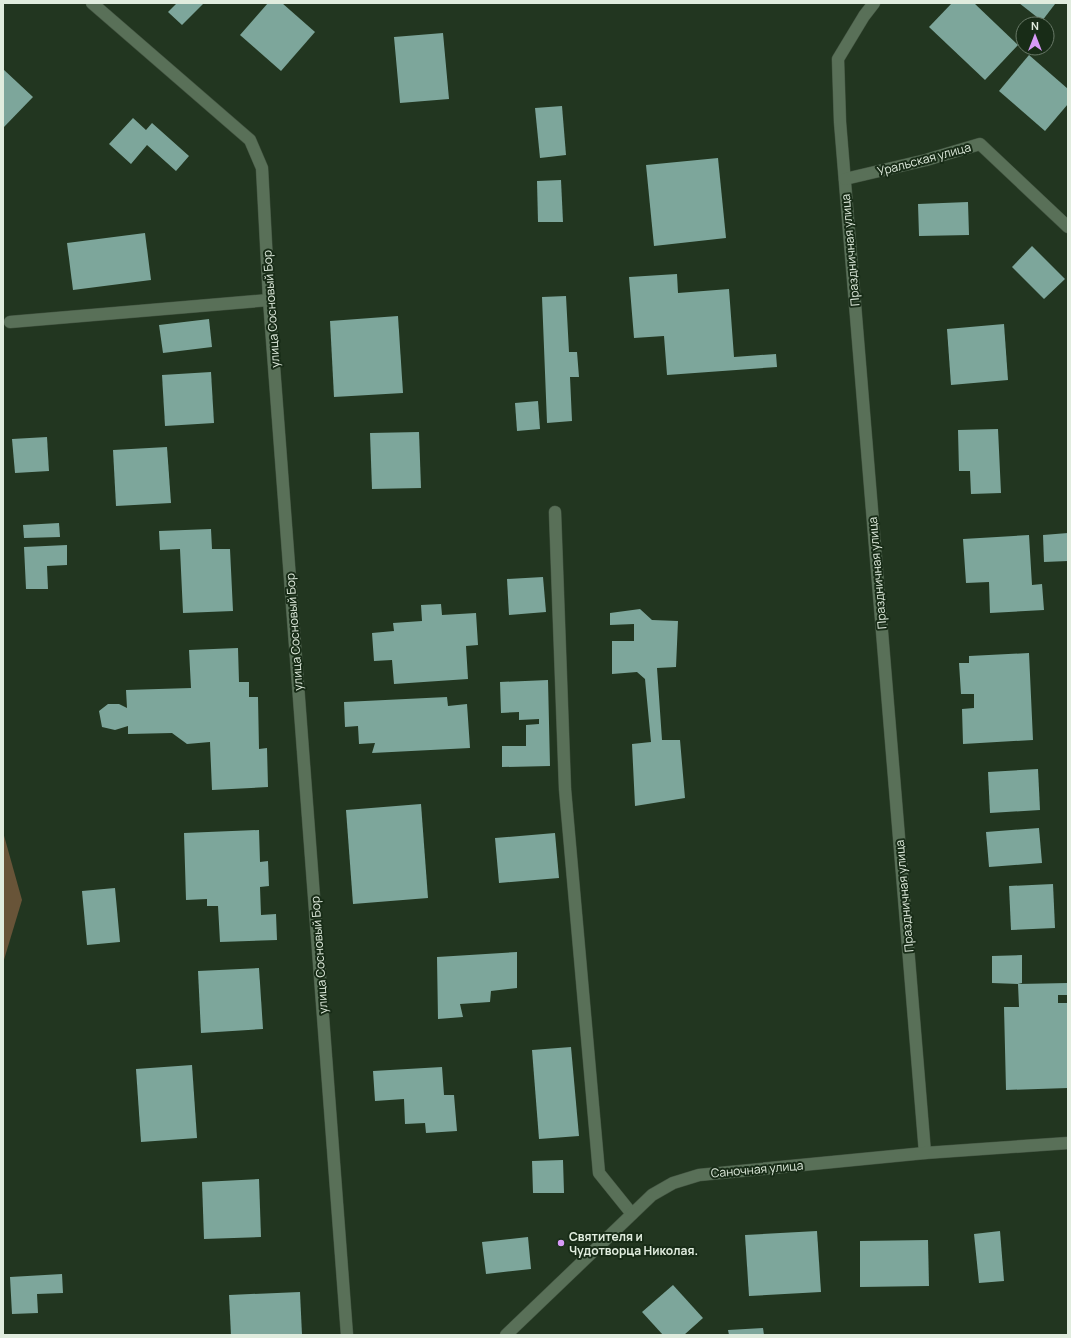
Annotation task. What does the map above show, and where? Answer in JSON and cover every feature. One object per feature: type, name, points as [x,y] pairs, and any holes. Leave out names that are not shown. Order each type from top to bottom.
[{"type":"street","name":"улица Сосновый Бор","points":[[92,3],[250,140],[262,168],[269,300],[348,1335]]},
{"type":"street","name":"Праздничная улица","points":[[874,3],[864,16],[838,59],[840,122],[925,1153]]},
{"type":"street","name":"Уральская улица","points":[[844,179],[926,160],[980,144],[1068,227]]},
{"type":"street","points":[[10,322],[269,300]]},
{"type":"street","points":[[555,512],[564,789],[599,1172],[632,1214]]},
{"type":"street","name":"Саночная улица","points":[[506,1335],[652,1195],[673,1183],[699,1175],[925,1153],[1068,1143]]},
{"type":"shaded area","points":[[3,832],[22,900],[3,963]]},
{"type":"building","points":[[177,3],[204,3],[182,25],[168,12]]},
{"type":"building","points":[[268,3],[282,3],[315,32],[281,71],[240,35]]},
{"type":"building","points":[[952,3],[974,3],[1015,42],[1015,48],[985,80],[929,27]]},
{"type":"building","points":[[1019,3],[1055,4],[1046,16],[1036,16]]},
{"type":"building","points":[[443,33],[449,99],[400,103],[394,37]]},
{"type":"building","points":[[1028,56],[1030,56],[1068,89],[1068,104],[1045,131],[999,91]]},
{"type":"building","points":[[3,69],[33,97],[3,128]]},
{"type":"building","points":[[562,106],[566,155],[540,158],[535,108]]},
{"type":"building","points":[[133,118],[146,130],[152,123],[189,156],[176,171],[147,145],[131,164],[109,144]]},
{"type":"building","points":[[718,158],[726,238],[654,246],[646,165]]},
{"type":"building","points":[[561,180],[563,222],[538,222],[537,181]]},
{"type":"building","points":[[968,202],[969,235],[919,236],[918,204]]},
{"type":"building","points":[[145,233],[151,280],[73,290],[67,243]]},
{"type":"building","points":[[1032,246],[1065,279],[1044,299],[1012,267]]},
{"type":"building","points":[[677,274],[678,293],[729,289],[734,357],[776,354],[777,367],[667,375],[664,336],[634,338],[629,277]]},
{"type":"building","points":[[566,296],[569,352],[577,352],[579,377],[570,377],[572,421],[547,423],[542,297]]},
{"type":"building","points":[[398,316],[403,393],[334,397],[330,321]]},
{"type":"building","points":[[209,319],[212,347],[163,353],[159,325]]},
{"type":"building","points":[[1004,324],[1008,380],[951,385],[947,329]]},
{"type":"building","points":[[211,372],[214,423],[165,426],[162,375]]},
{"type":"building","points":[[538,401],[540,429],[517,431],[515,403]]},
{"type":"building","points":[[998,429],[1001,493],[971,494],[970,471],[959,471],[958,430]]},
{"type":"building","points":[[419,432],[421,488],[372,489],[370,433]]},
{"type":"building","points":[[47,437],[49,471],[15,473],[12,439]]},
{"type":"building","points":[[167,447],[171,503],[116,506],[113,450]]},
{"type":"building","points":[[59,523],[60,537],[24,538],[23,525]]},
{"type":"building","points":[[211,529],[212,549],[230,549],[233,611],[183,613],[180,549],[160,550],[159,531]]},
{"type":"building","points":[[1068,533],[1068,561],[1044,562],[1043,535]]},
{"type":"building","points":[[1029,535],[1032,585],[1042,584],[1044,610],[990,613],[989,582],[966,583],[963,539]]},
{"type":"building","points":[[67,545],[67,565],[47,566],[48,589],[26,589],[24,547]]},
{"type":"building","points":[[543,577],[546,612],[509,615],[507,579]]},
{"type":"building","points":[[441,604],[442,615],[476,613],[478,645],[466,646],[468,679],[394,684],[392,660],[374,661],[372,633],[394,631],[393,623],[422,621],[421,605]]},
{"type":"building","points":[[640,609],[652,620],[678,621],[676,667],[657,668],[662,740],[680,740],[685,798],[635,806],[632,744],[651,742],[645,679],[637,672],[612,674],[612,641],[634,641],[634,624],[610,625],[610,613]]},
{"type":"building","points":[[238,648],[239,682],[249,682],[249,697],[258,697],[259,749],[267,748],[268,787],[212,790],[210,742],[187,744],[172,733],[128,734],[128,726],[115,730],[102,727],[99,711],[108,704],[119,704],[127,708],[126,690],[191,688],[189,650]]},
{"type":"building","points":[[1029,653],[1033,740],[963,744],[962,709],[974,708],[974,694],[961,694],[959,663],[969,663],[969,656]]},
{"type":"building","points":[[548,680],[550,766],[502,767],[502,746],[526,746],[526,725],[539,724],[539,719],[519,720],[519,712],[501,713],[500,682]]},
{"type":"building","points":[[447,697],[448,706],[467,704],[470,748],[372,753],[375,743],[359,744],[358,726],[345,727],[344,702]]},
{"type":"building","points":[[1038,769],[1040,810],[990,813],[988,772]]},
{"type":"building","points":[[421,804],[428,898],[353,904],[346,810]]},
{"type":"building","points":[[1039,828],[1042,863],[989,867],[986,832]]},
{"type":"building","points":[[259,830],[260,862],[268,861],[269,886],[260,887],[261,915],[276,914],[277,940],[220,942],[218,906],[207,906],[207,899],[186,900],[184,833]]},
{"type":"building","points":[[555,833],[559,878],[499,883],[495,838]]},
{"type":"building","points":[[1053,884],[1055,928],[1011,930],[1009,886]]},
{"type":"building","points":[[115,888],[120,942],[87,945],[82,891]]},
{"type":"building","points":[[517,952],[517,988],[491,991],[490,1002],[460,1004],[463,1017],[438,1019],[437,957]]},
{"type":"building","points":[[1022,955],[1022,983],[992,983],[992,956]]},
{"type":"building","points":[[259,968],[263,1029],[201,1033],[198,971]]},
{"type":"building","points":[[1068,983],[1068,995],[1058,995],[1058,1003],[1068,1003],[1068,1088],[1006,1090],[1004,1007],[1019,1007],[1018,984]]},
{"type":"building","points":[[571,1047],[579,1136],[539,1139],[532,1050]]},
{"type":"building","points":[[192,1065],[197,1138],[141,1142],[136,1069]]},
{"type":"building","points":[[442,1067],[444,1095],[454,1095],[457,1131],[426,1133],[425,1123],[405,1124],[404,1099],[375,1101],[373,1071]]},
{"type":"building","points":[[563,1160],[564,1193],[533,1193],[532,1161]]},
{"type":"building","points":[[259,1179],[261,1237],[204,1239],[202,1182]]},
{"type":"building","points":[[817,1231],[821,1292],[749,1296],[745,1235]]},
{"type":"building","points":[[1000,1231],[1004,1281],[979,1283],[974,1234]]},
{"type":"building","points":[[528,1237],[531,1269],[486,1274],[482,1242]]},
{"type":"building","points":[[928,1240],[929,1286],[860,1287],[860,1241]]},
{"type":"building","points":[[62,1274],[63,1293],[37,1294],[38,1313],[12,1314],[10,1277]]},
{"type":"building","points":[[673,1285],[703,1318],[684,1335],[663,1335],[642,1312]]},
{"type":"building","points":[[300,1292],[302,1335],[231,1335],[229,1295]]},
{"type":"building","points":[[763,1328],[764,1335],[729,1335],[728,1330]]},
{"type":"place","name":"Святителя и Чудотворца Николая.","points":[[561,1243]]}]
